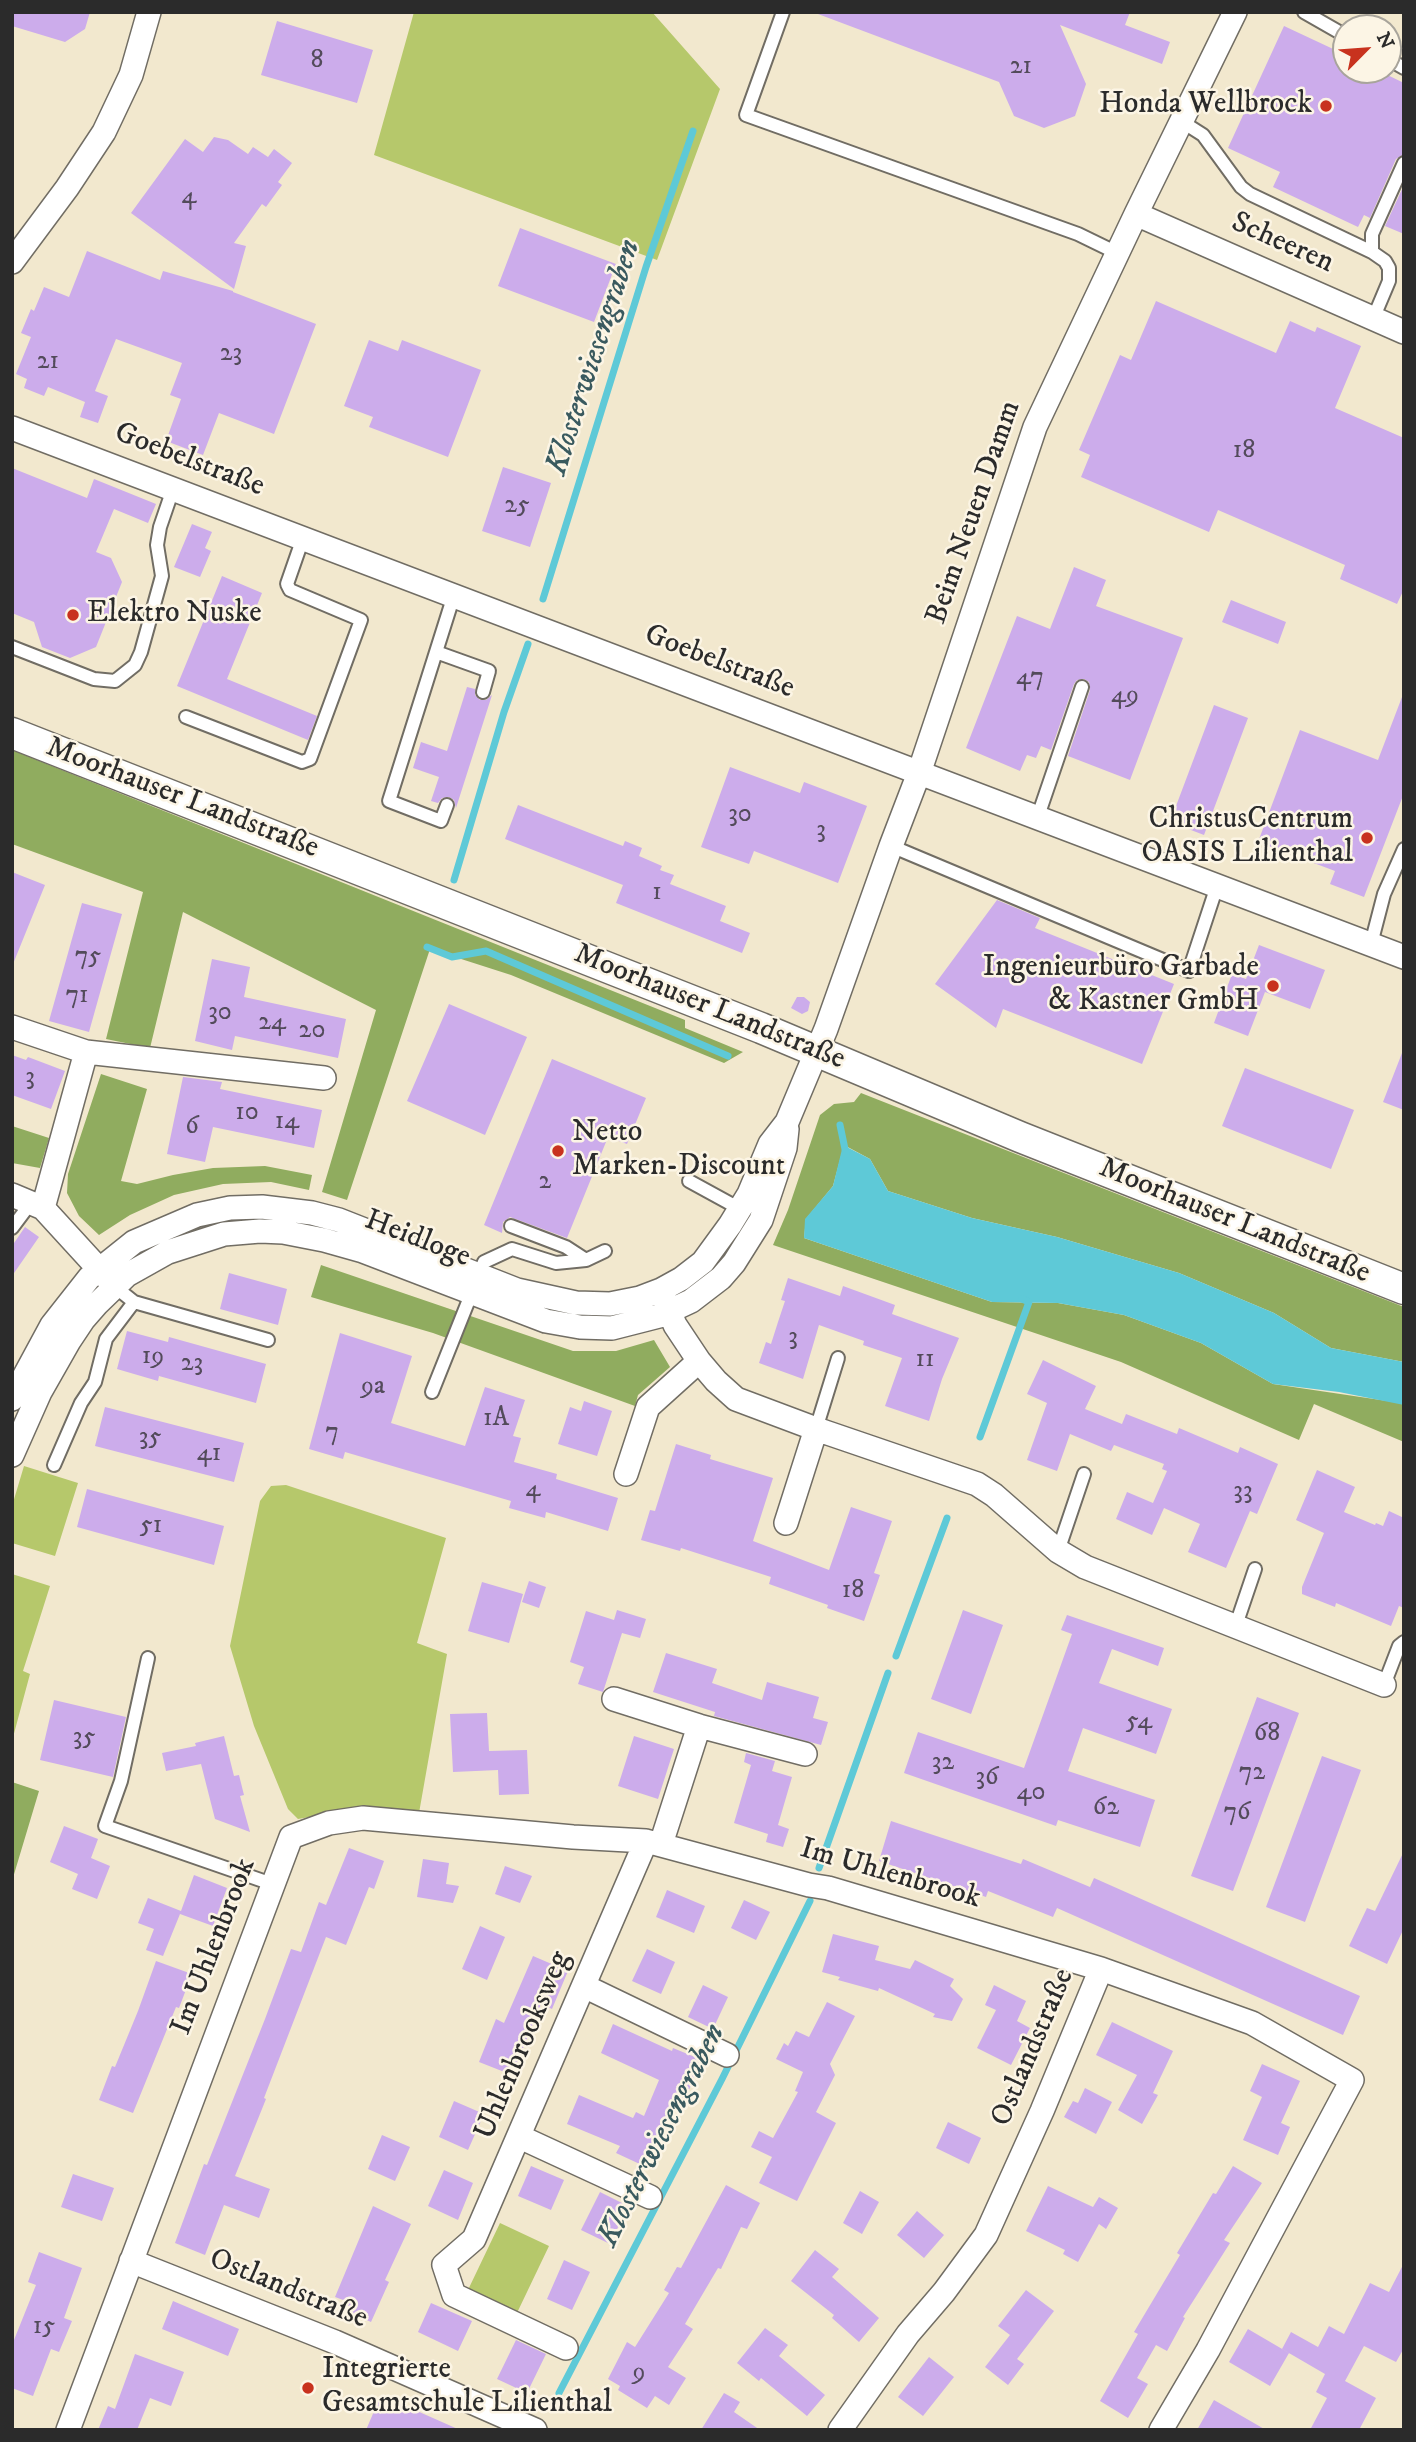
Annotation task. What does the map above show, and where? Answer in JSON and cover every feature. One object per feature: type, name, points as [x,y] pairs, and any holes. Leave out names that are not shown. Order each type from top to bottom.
[{"type":"street","points":[[12,262],[20,238],[67,188],[104,132],[131,75],[149,12]]},
{"type":"street","name":"Beim Neuen Damm","points":[[817,1051],[919,773],[1035,427],[1235,12]]},
{"type":"street","name":"Scheeren","points":[[1136,214],[1404,332]]},
{"type":"street","name":"Goebelstraße","points":[[12,428],[1404,957]]},
{"type":"street","name":"Moorhauser Landstraße","points":[[12,733],[539,939],[817,1051],[1020,1137],[1404,1289]]},
{"type":"street","points":[[12,1027],[86,1052],[324,1078]]},
{"type":"street","name":"Heidloge","points":[[665,1301],[681,1279],[703,1262],[740,1209],[770,1144],[787,1122],[817,1051]]},
{"type":"street","points":[[86,1052],[28,1202],[107,1277]]},
{"type":"street","name":"Heidloge","points":[[12,1399],[52,1325],[81,1288],[188,1243],[224,1234],[260,1231],[307,1236],[476,1285],[517,1290],[576,1303],[610,1304],[640,1298],[691,1301],[721,1278],[746,1248],[761,1220],[785,1147],[787,1122]]},
{"type":"street","name":"Heidloge","points":[[12,1455],[40,1392],[69,1341],[90,1312],[107,1277]]},
{"type":"street","points":[[665,1301],[675,1325],[699,1362],[736,1399],[816,1429],[978,1483],[1058,1551],[1084,1567],[1384,1685]]},
{"type":"street","points":[[626,1474],[649,1407],[699,1362]]},
{"type":"street","points":[[786,1523],[816,1429]]},
{"type":"street","points":[[614,1699],[805,1755]]},
{"type":"street","points":[[654,1842],[699,1726]]},
{"type":"street","name":"Im Uhlenbrook","points":[[68,2430],[291,1837],[329,1823],[363,1818],[654,1842],[808,1885],[828,1888],[1101,1969]]},
{"type":"street","name":"Uhlenbrooksweg","points":[[566,2348],[454,2295],[443,2265],[474,2239],[584,1986],[654,1842]]},
{"type":"street","name":"Ostlandstraße","points":[[840,2430],[908,2334],[944,2292],[986,2235],[1042,2111],[1101,1969],[1252,2023],[1352,2080],[1208,2350],[1161,2430]]},
{"type":"street","points":[[584,1986],[727,2054]]},
{"type":"street","points":[[520,2137],[650,2197]]},
{"type":"street","name":"Ostlandstraße","points":[[131,2261],[335,2342],[528,2428]]},
{"type":"lane","points":[[783,12],[746,115],[1078,234],[1117,253]]},
{"type":"lane","points":[[1304,12],[1332,28]]},
{"type":"lane","points":[[1181,121],[1203,135],[1241,187],[1250,194],[1372,252],[1385,261],[1389,268],[1390,281],[1373,319]]},
{"type":"lane","points":[[1372,252],[1372,234],[1404,163]]},
{"type":"lane","points":[[12,647],[94,679],[115,681],[135,665],[162,576],[157,545],[173,489]]},
{"type":"lane","points":[[186,717],[302,762],[310,760],[361,620],[290,590],[287,584],[303,538]]},
{"type":"lane","points":[[447,805],[441,821],[389,801],[454,595]]},
{"type":"lane","points":[[436,652],[489,671],[483,692]]},
{"type":"lane","points":[[1037,819],[1082,687]]},
{"type":"lane","points":[[891,846],[1189,971],[1217,886]]},
{"type":"lane","points":[[1371,944],[1384,894],[1404,849]]},
{"type":"lane","points":[[689,1181],[761,1220]]},
{"type":"lane","points":[[12,1228],[28,1202]]},
{"type":"lane","points":[[511,1226],[566,1247],[586,1260]]},
{"type":"lane","points":[[432,1392],[484,1262],[512,1250],[556,1263],[586,1260],[605,1251]]},
{"type":"lane","points":[[107,1277],[134,1302],[268,1340]]},
{"type":"lane","points":[[54,1465],[81,1403],[95,1382],[106,1339],[134,1302]]},
{"type":"lane","points":[[816,1429],[838,1357]]},
{"type":"lane","points":[[1058,1551],[1084,1474]]},
{"type":"lane","points":[[1236,1626],[1255,1569]]},
{"type":"lane","points":[[1384,1685],[1399,1646],[1404,1642]]},
{"type":"lane","points":[[148,1658],[121,1781],[105,1826],[272,1884]]},
{"type":"green space","points":[[414,12],[652,12],[720,89],[657,260],[374,155]]},
{"type":"green space","points":[[12,750],[685,1020],[685,1028],[743,1052],[724,1063],[511,975],[430,949],[347,1200],[322,1192],[376,1010],[183,912],[150,1048],[106,1039],[143,892],[12,844]]},
{"type":"green space","points":[[101,1074],[147,1089],[121,1181],[137,1184],[213,1168],[265,1166],[312,1175],[309,1190],[271,1182],[223,1184],[174,1195],[130,1215],[99,1235],[79,1216],[67,1193],[68,1174]]},
{"type":"green space","points":[[861,1093],[1404,1307],[1404,1362],[1331,1348],[1274,1313],[1179,1273],[1057,1237],[972,1218],[888,1191],[870,1159],[844,1145],[833,1186],[806,1219],[804,1238],[992,1302],[1058,1303],[1124,1315],[1201,1343],[1273,1384],[1401,1403],[1404,1405],[1404,1442],[1314,1404],[1299,1440],[1121,1362],[773,1245],[788,1210],[820,1115],[834,1104],[854,1102]]},
{"type":"green space","points":[[12,1126],[49,1138],[40,1168],[12,1163]]},
{"type":"green space","points":[[321,1265],[573,1351],[616,1351],[654,1340],[670,1367],[638,1395],[635,1406],[433,1333],[311,1297]]},
{"type":"green space","points":[[24,1466],[78,1483],[55,1556],[12,1543],[12,1506]]},
{"type":"green space","points":[[286,1485],[446,1538],[417,1643],[447,1654],[419,1813],[356,1809],[298,1819],[288,1809],[254,1726],[230,1646],[260,1501],[271,1486]]},
{"type":"green space","points":[[12,1574],[50,1586],[23,1671],[30,1674],[12,1741]]},
{"type":"green space","points":[[12,1782],[39,1791],[12,1881]]},
{"type":"green space","points":[[500,2223],[549,2246],[516,2315],[467,2292]]},
{"type":"water","points":[[843,1145],[870,1159],[888,1191],[972,1218],[1057,1237],[1179,1273],[1274,1313],[1331,1348],[1404,1362],[1404,1405],[1339,1392],[1273,1384],[1201,1343],[1124,1315],[1058,1303],[992,1302],[804,1238],[805,1219],[833,1186]]},
{"type":"building","points":[[12,12],[90,12],[85,29],[65,42],[12,26]]},
{"type":"building","points":[[1130,12],[1125,25],[1170,42],[1162,64],[1060,25],[1086,84],[1075,116],[1044,128],[1014,116],[999,82],[818,14]]},
{"type":"building","points":[[277,21],[373,50],[357,103],[261,75]]},
{"type":"building","name":"Honda Wellbrock","points":[[1284,26],[1332,48],[1332,84],[1404,83],[1404,154],[1396,159],[1370,218],[1364,215],[1358,227],[1273,187],[1280,172],[1228,148]]},
{"type":"building","points":[[214,137],[228,140],[248,154],[253,147],[268,157],[274,149],[292,163],[278,182],[282,185],[266,207],[262,204],[234,243],[246,246],[234,289],[131,213],[185,139],[203,152]]},
{"type":"building","points":[[1404,185],[1404,234],[1385,226]]},
{"type":"building","points":[[520,228],[616,264],[594,322],[498,286]]},
{"type":"building","points":[[87,251],[160,280],[163,271],[233,291],[316,324],[274,434],[219,413],[203,455],[166,441],[181,399],[170,395],[182,363],[116,339],[95,391],[108,396],[98,423],[80,417],[85,402],[48,387],[44,396],[24,388],[27,379],[16,374],[31,337],[21,333],[31,309],[34,311],[44,287],[69,297]]},
{"type":"building","points":[[1156,301],[1276,353],[1290,321],[1315,332],[1317,327],[1361,346],[1335,408],[1404,438],[1404,589],[1397,604],[1340,579],[1345,565],[1218,510],[1209,532],[1081,477],[1090,455],[1079,450],[1120,355],[1131,360]]},
{"type":"building","points":[[369,340],[398,351],[402,340],[481,370],[448,457],[369,427],[373,417],[344,406]]},
{"type":"building","points":[[503,467],[551,483],[530,547],[482,531]]},
{"type":"building","points":[[12,468],[87,498],[94,479],[156,504],[148,523],[114,509],[96,552],[111,558],[122,582],[96,647],[70,658],[42,647],[34,622],[12,613]]},
{"type":"building","points":[[192,524],[212,532],[205,548],[211,551],[200,577],[174,567]]},
{"type":"building","points":[[1074,567],[1106,580],[1096,606],[1183,638],[1130,780],[1068,756],[1090,690],[1089,682],[1084,679],[1077,680],[1074,684],[1051,750],[1041,746],[1036,758],[1027,755],[1020,771],[966,748],[1017,616],[1050,629]]},
{"type":"building","points":[[222,576],[262,593],[227,679],[317,716],[308,740],[177,686]]},
{"type":"building","points":[[1231,600],[1286,622],[1278,644],[1222,622]]},
{"type":"building","points":[[467,687],[475,689],[475,695],[480,700],[486,700],[492,695],[456,808],[454,800],[449,797],[442,798],[438,803],[431,801],[439,777],[413,768],[421,742],[447,751]]},
{"type":"building","points":[[1402,697],[1404,793],[1364,897],[1330,884],[1335,871],[1258,842],[1300,730],[1378,760]]},
{"type":"building","points":[[1214,705],[1248,718],[1204,835],[1170,822]]},
{"type":"building","points":[[730,767],[800,793],[804,782],[867,806],[838,883],[754,851],[749,864],[701,847]]},
{"type":"building","points":[[518,805],[623,846],[625,841],[642,848],[639,856],[662,866],[660,870],[674,875],[670,884],[726,906],[720,921],[750,933],[742,953],[616,903],[623,885],[505,839]]},
{"type":"building","points":[[12,872],[45,885],[13,964],[12,964]]},
{"type":"building","points":[[997,900],[1040,918],[1035,928],[1174,984],[1142,1064],[1003,1009],[996,1028],[935,984]]},
{"type":"building","points":[[82,903],[122,914],[89,1032],[49,1021]]},
{"type":"building","name":"Ingenieurbüro Garbade & Kastner GmbH","points":[[1259,945],[1325,970],[1310,1009],[1265,992],[1248,1036],[1214,1023],[1232,974],[1246,979]]},
{"type":"building","points":[[212,959],[250,967],[244,997],[346,1019],[338,1058],[235,1036],[232,1050],[195,1041]]},
{"type":"building","points":[[797,997],[804,997],[810,1002],[808,1011],[802,1014],[791,1008]]},
{"type":"building","points":[[449,1004],[527,1037],[485,1135],[407,1101]]},
{"type":"building","points":[[1404,1053],[1404,1110],[1383,1102]]},
{"type":"building","points":[[12,1055],[26,1060],[28,1057],[65,1071],[51,1109],[12,1095]]},
{"type":"building","points":[[552,1059],[646,1098],[627,1144],[608,1137],[567,1238],[510,1217],[503,1222],[502,1233],[484,1225]]},
{"type":"building","points":[[1245,1068],[1354,1110],[1331,1169],[1222,1126]]},
{"type":"building","points":[[183,1077],[222,1082],[220,1089],[322,1110],[314,1148],[213,1127],[205,1162],[167,1154]]},
{"type":"building","points":[[25,1227],[39,1237],[12,1276],[12,1246]]},
{"type":"building","points":[[229,1273],[287,1289],[278,1325],[220,1309]]},
{"type":"building","points":[[788,1278],[840,1296],[843,1286],[895,1305],[892,1314],[959,1338],[929,1421],[885,1406],[902,1358],[863,1345],[864,1341],[819,1325],[803,1379],[759,1363],[766,1342],[771,1344],[785,1301],[781,1300]]},
{"type":"building","points":[[127,1331],[168,1342],[169,1337],[266,1364],[256,1403],[159,1376],[158,1381],[117,1369]]},
{"type":"building","points":[[340,1333],[412,1356],[391,1423],[465,1446],[485,1387],[525,1400],[513,1436],[521,1438],[514,1462],[557,1474],[556,1479],[618,1498],[608,1531],[546,1512],[545,1518],[509,1508],[511,1501],[345,1452],[343,1459],[309,1449]]},
{"type":"building","points":[[1043,1360],[1096,1386],[1085,1409],[1122,1424],[1126,1414],[1177,1434],[1179,1428],[1238,1453],[1240,1447],[1278,1464],[1257,1514],[1250,1511],[1226,1568],[1188,1552],[1200,1524],[1164,1508],[1152,1535],[1116,1519],[1127,1492],[1153,1503],[1167,1471],[1162,1469],[1164,1464],[1114,1445],[1111,1451],[1070,1434],[1057,1471],[1027,1460],[1047,1403],[1027,1394]]},
{"type":"building","points":[[584,1401],[612,1411],[597,1456],[558,1444],[570,1407],[581,1411]]},
{"type":"building","points":[[105,1407],[244,1443],[234,1482],[95,1446]]},
{"type":"building","points":[[676,1444],[711,1455],[710,1459],[773,1478],[753,1541],[829,1570],[851,1507],[892,1521],[874,1573],[880,1575],[864,1621],[769,1584],[771,1577],[681,1548],[680,1551],[641,1540],[650,1510],[655,1511]]},
{"type":"building","points":[[1317,1470],[1355,1487],[1344,1512],[1383,1526],[1389,1511],[1404,1518],[1404,1608],[1399,1606],[1391,1626],[1336,1603],[1335,1607],[1302,1594],[1302,1587],[1324,1533],[1296,1520]]},
{"type":"building","points":[[87,1489],[224,1526],[214,1565],[77,1527]]},
{"type":"building","points":[[529,1581],[546,1587],[539,1608],[522,1602]]},
{"type":"building","points":[[482,1582],[523,1594],[509,1643],[468,1631]]},
{"type":"building","points":[[617,1610],[646,1619],[640,1638],[622,1633],[603,1692],[578,1684],[584,1667],[570,1662],[586,1611],[614,1620]]},
{"type":"building","points":[[963,1610],[1003,1625],[971,1714],[931,1699]]},
{"type":"building","points":[[1067,1615],[1164,1648],[1158,1666],[1112,1649],[1099,1683],[1172,1709],[1156,1754],[1083,1728],[1068,1771],[1155,1800],[1140,1847],[1058,1820],[1056,1826],[904,1773],[918,1732],[1024,1768],[1072,1634],[1061,1630]]},
{"type":"building","points":[[666,1653],[717,1669],[712,1683],[762,1700],[767,1682],[819,1697],[813,1718],[828,1722],[821,1745],[714,1716],[715,1712],[653,1692]]},
{"type":"building","points":[[1257,1697],[1299,1713],[1233,1891],[1191,1876]]},
{"type":"building","points":[[54,1700],[126,1717],[113,1777],[40,1760]]},
{"type":"building","points":[[487,1713],[489,1751],[527,1750],[529,1794],[499,1795],[498,1770],[453,1772],[450,1714]]},
{"type":"building","points":[[224,1736],[234,1776],[239,1775],[244,1795],[240,1796],[250,1832],[215,1819],[201,1764],[166,1771],[162,1753],[196,1746],[195,1743]]},
{"type":"building","points":[[634,1736],[674,1749],[658,1799],[618,1786]]},
{"type":"building","points":[[746,1753],[775,1761],[772,1771],[792,1777],[778,1825],[789,1829],[783,1847],[766,1842],[768,1834],[734,1823],[751,1765],[744,1762]]},
{"type":"building","points":[[1322,1756],[1361,1770],[1305,1922],[1266,1907]]},
{"type":"building","points":[[891,1821],[1021,1864],[1023,1859],[1090,1887],[1094,1878],[1360,1996],[1343,2035],[1057,1908],[1053,1917],[988,1891],[986,1897],[879,1861]]},
{"type":"building","points":[[64,1826],[98,1839],[91,1858],[110,1866],[97,1899],[72,1889],[78,1874],[50,1862]]},
{"type":"building","points":[[349,1848],[384,1861],[374,1889],[369,1887],[346,1945],[326,1937],[235,2176],[270,2189],[259,2218],[224,2205],[205,2255],[175,2243],[291,1949],[301,1952],[319,1902],[326,1905]]},
{"type":"building","points":[[1404,1851],[1404,1928],[1387,1964],[1349,1946],[1367,1908],[1375,1911]]},
{"type":"building","points":[[423,1859],[449,1863],[446,1884],[459,1886],[453,1903],[417,1897]]},
{"type":"building","points":[[505,1866],[532,1876],[520,1903],[495,1894]]},
{"type":"building","points":[[194,1875],[227,1888],[213,1926],[180,1914],[163,1956],[146,1950],[154,1929],[138,1923],[148,1898],[181,1911]]},
{"type":"building","points":[[667,1890],[705,1906],[694,1933],[656,1917]]},
{"type":"building","points":[[744,1900],[770,1912],[756,1940],[731,1928]]},
{"type":"building","points":[[480,1926],[505,1937],[487,1980],[462,1969]]},
{"type":"building","points":[[833,1934],[879,1946],[875,1960],[910,1969],[915,1960],[954,1979],[950,1986],[963,1999],[952,2021],[933,2017],[935,2014],[879,1988],[878,1991],[838,1980],[840,1977],[822,1972]]},
{"type":"building","points":[[647,1949],[675,1962],[661,1994],[632,1981]]},
{"type":"building","points":[[533,1956],[568,1971],[552,2009],[541,2004],[512,2075],[479,2062],[496,2019],[504,2023]]},
{"type":"building","points":[[156,1961],[192,1974],[133,2113],[99,2100],[138,2011]]},
{"type":"building","points":[[703,1985],[728,1997],[713,2029],[688,2017]]},
{"type":"building","points":[[994,1985],[1026,2001],[1017,2021],[1030,2028],[1011,2065],[977,2048],[996,2010],[985,2005]]},
{"type":"building","points":[[827,2002],[855,2016],[830,2064],[835,2075],[816,2112],[836,2123],[797,2201],[759,2183],[772,2157],[751,2147],[759,2131],[773,2138],[798,2092],[795,2091],[803,2072],[776,2059],[784,2043],[788,2046],[796,2031],[809,2037]]},
{"type":"building","points":[[1112,2022],[1173,2051],[1153,2093],[1158,2095],[1142,2124],[1118,2110],[1137,2075],[1096,2055]]},
{"type":"building","points":[[613,2024],[672,2051],[673,2048],[702,2060],[685,2099],[677,2096],[644,2166],[616,2153],[620,2146],[567,2124],[579,2095],[633,2118],[636,2112],[644,2116],[659,2080],[601,2053]]},
{"type":"building","points":[[1262,2064],[1300,2081],[1281,2123],[1290,2127],[1278,2155],[1243,2140],[1262,2097],[1250,2091]]},
{"type":"building","points":[[1085,2088],[1112,2102],[1096,2134],[1064,2117],[1073,2101],[1078,2103]]},
{"type":"building","points":[[454,2101],[484,2114],[468,2150],[439,2137]]},
{"type":"building","points":[[948,2122],[981,2138],[969,2164],[936,2148]]},
{"type":"building","points":[[382,2135],[410,2147],[395,2181],[368,2169]]},
{"type":"building","points":[[531,2166],[564,2180],[551,2210],[518,2196]]},
{"type":"building","points":[[1233,2166],[1262,2183],[1224,2240],[1230,2243],[1183,2317],[1185,2318],[1167,2351],[1156,2345],[1137,2378],[1148,2384],[1128,2418],[1100,2401],[1138,2334],[1134,2332],[1180,2255],[1177,2253],[1213,2193],[1216,2194]]},
{"type":"building","points":[[444,2170],[473,2183],[458,2220],[428,2206]]},
{"type":"building","points":[[73,2174],[114,2188],[102,2221],[61,2207]]},
{"type":"building","points":[[726,2185],[760,2203],[747,2229],[741,2227],[721,2269],[718,2268],[685,2324],[693,2329],[668,2367],[686,2378],[669,2405],[655,2396],[647,2408],[618,2390],[620,2386],[608,2379],[627,2342],[635,2347],[669,2293],[664,2290],[677,2267],[681,2268]]},
{"type":"building","points":[[1048,2186],[1093,2207],[1099,2197],[1118,2208],[1106,2229],[1099,2224],[1078,2262],[1063,2254],[1065,2250],[1026,2231]]},
{"type":"building","points":[[860,2191],[879,2202],[862,2234],[843,2223]]},
{"type":"building","points":[[600,2192],[628,2206],[610,2244],[581,2230]]},
{"type":"building","points":[[373,2206],[411,2224],[385,2280],[389,2282],[371,2322],[342,2309],[346,2301],[335,2297]]},
{"type":"building","points":[[917,2211],[944,2235],[924,2258],[897,2235]]},
{"type":"building","points":[[815,2250],[839,2269],[832,2277],[879,2318],[859,2342],[832,2318],[834,2315],[791,2281]]},
{"type":"building","points":[[39,2252],[82,2268],[64,2318],[72,2321],[59,2352],[51,2349],[33,2396],[12,2388],[12,2345],[36,2285],[28,2282]]},
{"type":"building","points":[[564,2260],[590,2272],[572,2310],[547,2299]]},
{"type":"building","points":[[1404,2263],[1404,2348],[1396,2362],[1364,2346],[1345,2381],[1376,2398],[1359,2430],[1310,2430],[1327,2398],[1316,2392],[1325,2374],[1282,2349],[1291,2332],[1318,2347],[1329,2326],[1344,2334],[1370,2283],[1389,2292]]},
{"type":"building","points":[[1026,2290],[1054,2311],[1017,2359],[1024,2364],[1008,2385],[985,2367],[1010,2335],[998,2326]]},
{"type":"building","points":[[173,2301],[239,2329],[228,2356],[162,2329]]},
{"type":"building","points":[[431,2303],[472,2321],[458,2351],[418,2332]]},
{"type":"building","points":[[765,2328],[788,2345],[779,2356],[825,2395],[807,2416],[761,2378],[759,2381],[737,2363]]},
{"type":"building","points":[[1248,2329],[1289,2353],[1270,2386],[1229,2362]]},
{"type":"building","points":[[516,2340],[546,2354],[527,2393],[497,2379]]},
{"type":"building","points":[[135,2354],[184,2372],[171,2406],[150,2398],[137,2430],[98,2430],[108,2406],[115,2409]]},
{"type":"building","points":[[929,2357],[954,2377],[923,2416],[898,2397]]},
{"type":"building","points":[[724,2393],[740,2402],[734,2412],[760,2430],[701,2430]]},
{"type":"building","points":[[381,2395],[460,2430],[366,2430]]},
{"type":"building","points":[[1214,2400],[1266,2430],[1197,2430]]},
{"type":"waterway","name":"Klosterwiesengraben","points":[[543,599],[646,267],[693,131]]},
{"type":"waterway","name":"Klosterwiesengraben","points":[[454,880],[504,712],[528,644]]},
{"type":"waterway","name":"Klosterwiesengraben","points":[[427,947],[452,957],[486,951],[728,1056]]},
{"type":"waterway","name":"Klosterwiesengraben","points":[[840,1125],[846,1154]]},
{"type":"waterway","name":"Klosterwiesengraben","points":[[980,1437],[1029,1302],[1022,1299]]},
{"type":"waterway","name":"Klosterwiesengraben","points":[[896,1656],[947,1518]]},
{"type":"waterway","name":"Klosterwiesengraben","points":[[819,1868],[888,1673]]},
{"type":"waterway","name":"Klosterwiesengraben","points":[[559,2393],[722,2079],[810,1901]]},
{"type":"place","name":"Honda Wellbrock","points":[[1326,106]]},
{"type":"place","name":"Elektro Nuske","points":[[73,615]]},
{"type":"place","name":"ChristusCentrum OASIS Lilienthal","points":[[1367,838]]},
{"type":"place","name":"Ingenieurbüro Garbade & Kastner GmbH","points":[[1273,986]]},
{"type":"place","name":"Netto Marken-Discount","points":[[558,1151]]},
{"type":"place","name":"Integrierte Gesamtschule Lilienthal","points":[[308,2388]]}]
